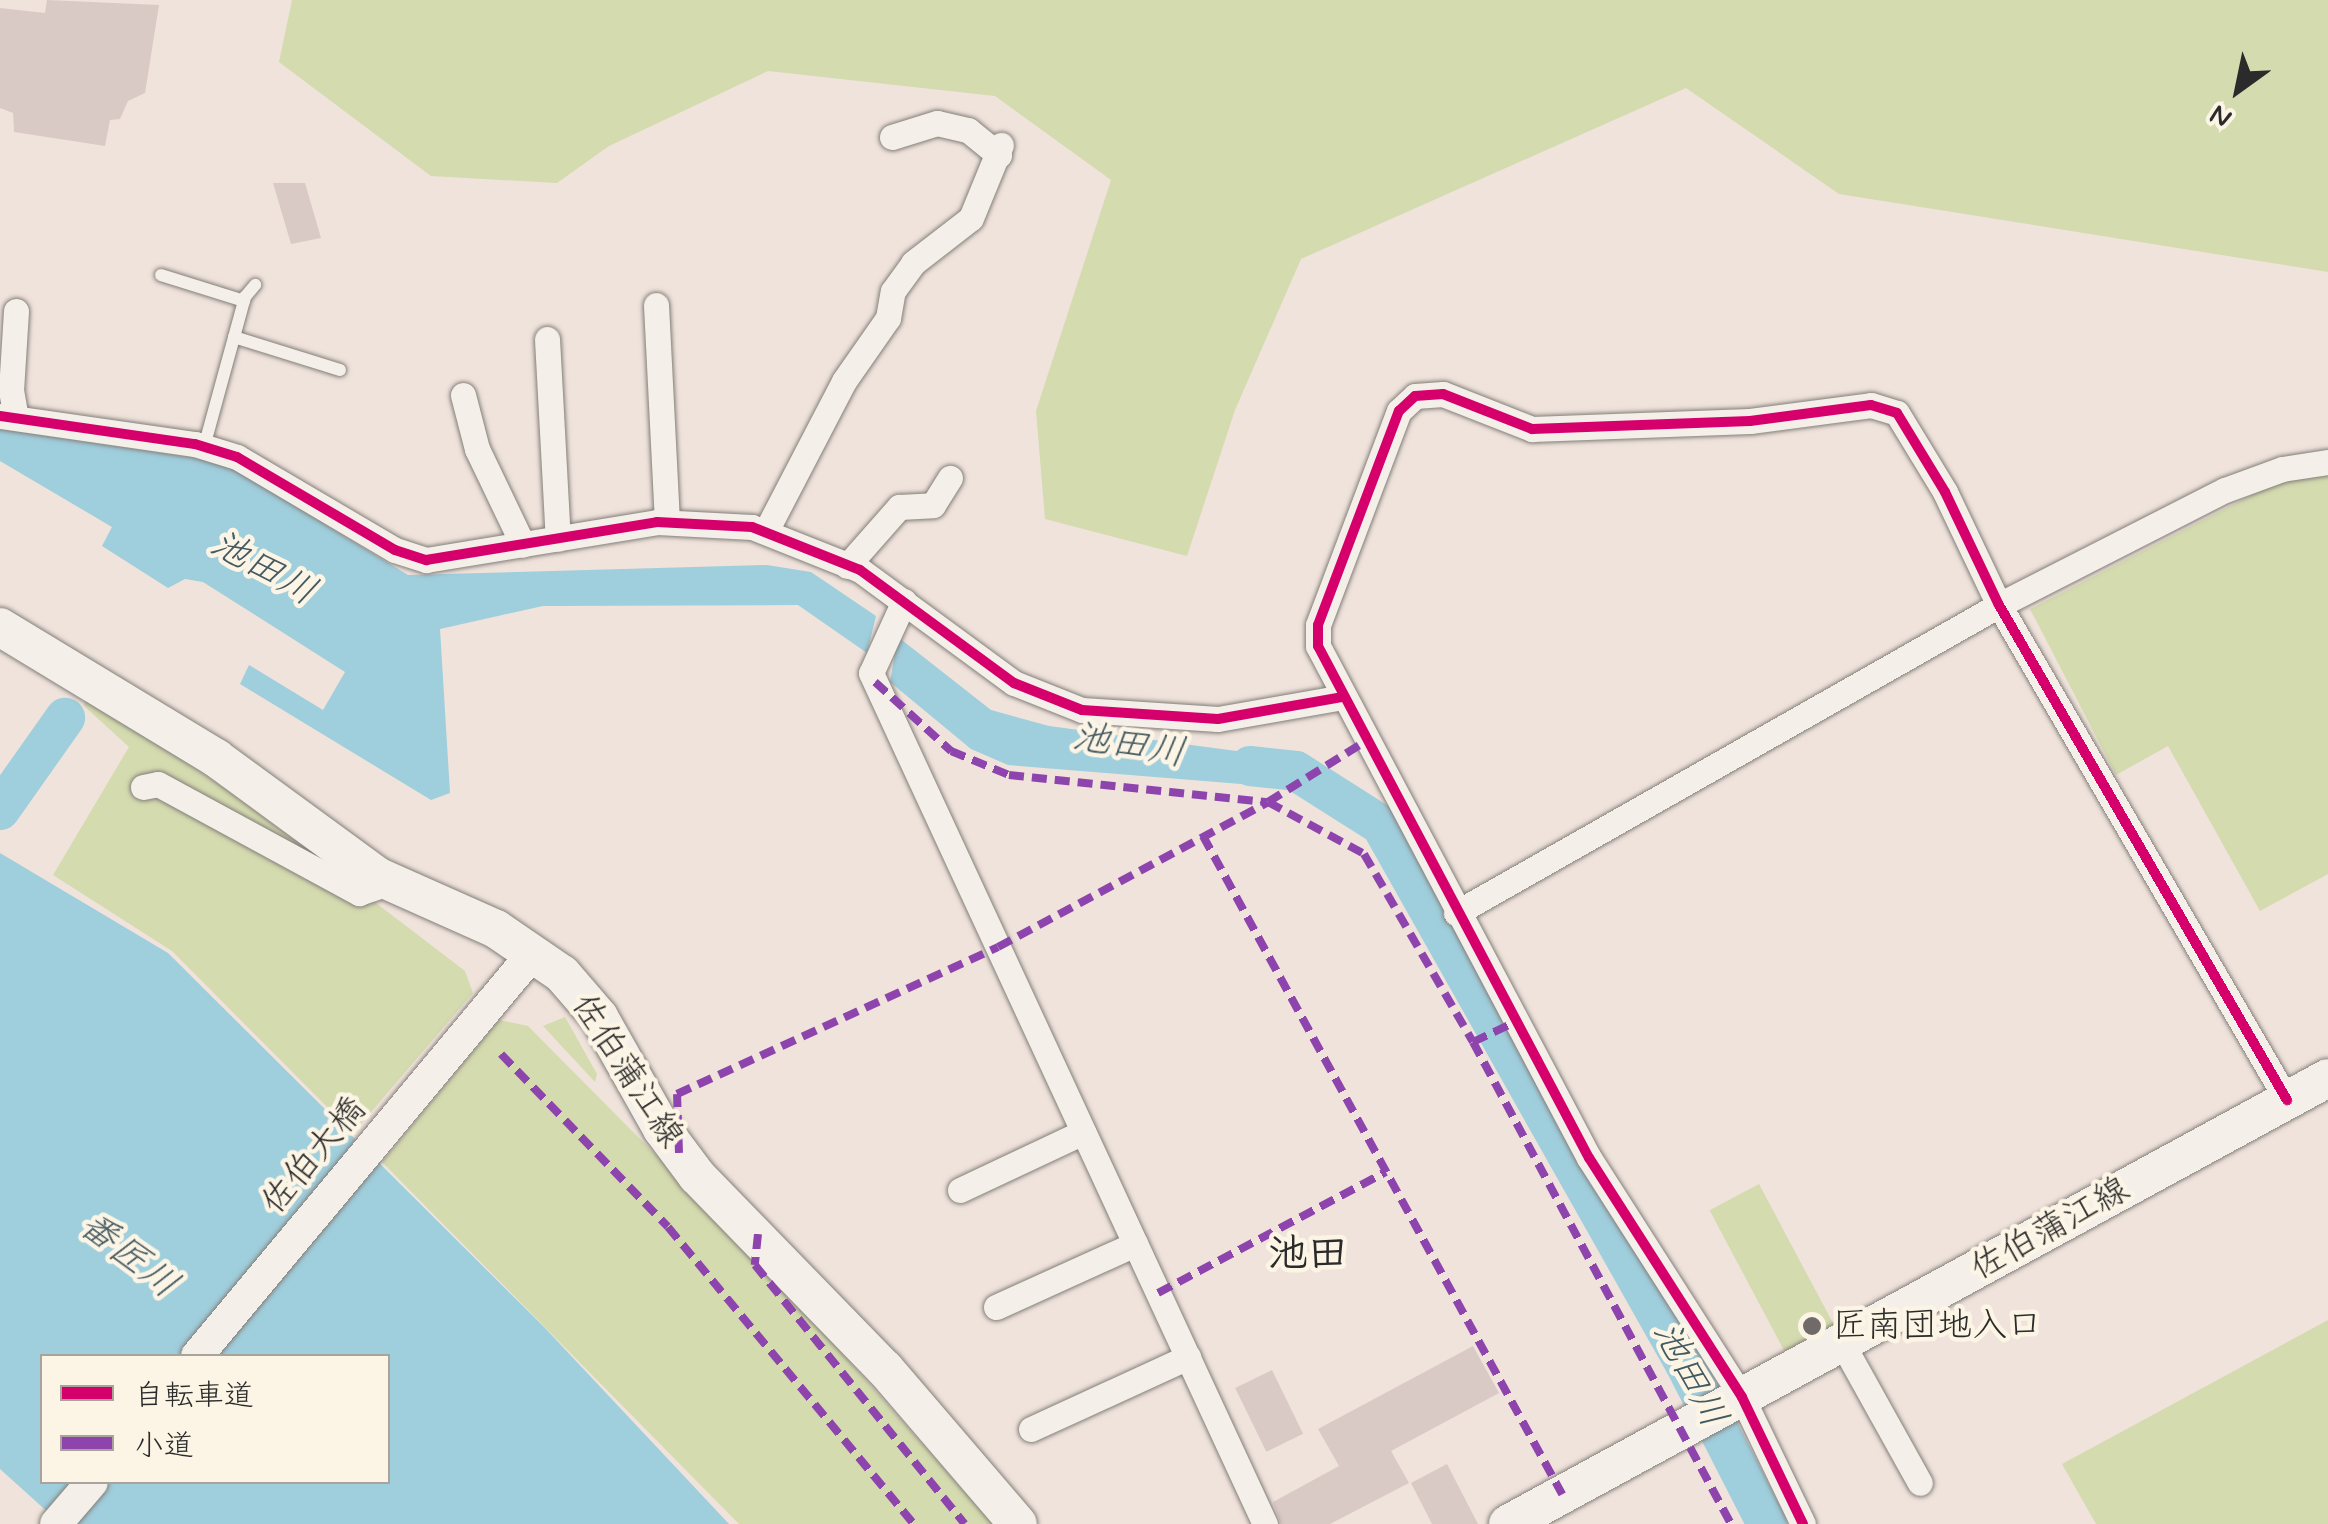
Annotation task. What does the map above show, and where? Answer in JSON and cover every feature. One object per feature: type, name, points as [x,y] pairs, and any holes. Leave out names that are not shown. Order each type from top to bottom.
[{"type":"main road","name":"佐伯蒲江線","points":[[0,627],[216,758],[388,883],[534,952],[599,1017],[662,1129],[697,1176],[860,1342],[1018,1524]]},
{"type":"main road","name":"佐伯蒲江線","points":[[1508,1524],[2328,1078]]},
{"type":"street","points":[[766,531],[844,381],[888,318],[893,291],[913,263],[971,218],[1000,150],[968,130],[937,123],[892,137]]},
{"type":"street","points":[[656,306],[667,522]]},
{"type":"street","points":[[16,311],[8,417],[204,447],[237,458],[417,558],[667,522],[766,531],[847,566],[1014,683],[1082,710],[1218,719],[1343,696]]},
{"type":"street","points":[[547,339],[558,539]]},
{"type":"street","points":[[1803,1524],[1589,1158],[1318,646],[1318,624],[1399,411],[1415,396],[1444,394],[1532,429],[1750,421],[1871,405],[1897,413],[1944,492],[1999,605],[2288,1100]]},
{"type":"street","points":[[462,395],[477,448],[523,545]]},
{"type":"street","points":[[1456,913],[1999,605],[2226,490],[2282,469],[2328,462]]},
{"type":"street","points":[[847,566],[899,506],[934,505],[950,478]]},
{"type":"street","points":[[903,602],[871,673],[1264,1524]]},
{"type":"street","points":[[142,787],[158,784],[359,893],[388,883]]},
{"type":"street","name":"佐伯大橋","points":[[199,1354],[534,952]]},
{"type":"street","points":[[960,1190],[1083,1132]]},
{"type":"street","points":[[996,1307],[1135,1244]]},
{"type":"street","points":[[1842,1342],[1920,1483]]},
{"type":"street","points":[[1031,1429],[1188,1357]]},
{"type":"street","points":[[56,1524],[90,1484]]},
{"type":"lane","points":[[162,275],[244,301]]},
{"type":"lane","points":[[204,447],[244,301],[255,285]]},
{"type":"lane","points":[[234,336],[340,370]]},
{"type":"green space","points":[[292,0],[2328,0],[2328,272],[1839,194],[1686,88],[1301,259],[1235,410],[1187,556],[1045,519],[1036,411],[1111,180],[995,96],[768,71],[609,146],[557,183],[431,176],[279,62]]},
{"type":"green space","points":[[2328,472],[2328,874],[2260,911],[2168,746],[2116,775],[2030,609],[2279,481]]},
{"type":"green space","points":[[88,698],[232,793],[465,971],[473,993],[353,1133],[172,951],[53,875],[129,747],[83,705]]},
{"type":"green space","points":[[565,1017],[597,1074],[595,1082],[543,1026]]},
{"type":"green space","points":[[499,1020],[528,1026],[762,1262],[993,1524],[739,1524],[382,1162]]},
{"type":"green space","points":[[1759,1184],[1836,1329],[1787,1355],[1710,1210]]},
{"type":"green space","points":[[2328,1320],[2328,1524],[2096,1524],[2062,1464]]},
{"type":"water","points":[[0,429],[223,462],[408,575],[767,565],[811,572],[876,616],[867,653],[798,605],[543,606],[440,629],[450,793],[431,800],[240,684],[249,665],[323,710],[345,672],[203,582],[185,579],[168,588],[102,546],[112,527],[0,461]]},
{"type":"water","points":[[898,637],[991,710],[1049,726],[1318,762],[1278,787],[1008,765],[971,749],[890,682]]},
{"type":"water","name":"番匠川","points":[[0,853],[168,953],[544,1327],[729,1524],[61,1524],[0,1469]]},
{"type":"building","points":[[47,0],[159,5],[145,93],[128,101],[120,119],[110,120],[105,146],[14,132],[13,113],[0,108],[0,8],[45,13]]},
{"type":"building","points":[[273,183],[305,183],[321,238],[291,244]]},
{"type":"building","points":[[1473,1346],[1499,1393],[1391,1451],[1409,1483],[1330,1524],[1281,1524],[1273,1502],[1339,1466],[1318,1429]]},
{"type":"building","points":[[1272,1370],[1303,1434],[1266,1452],[1235,1388]]},
{"type":"building","points":[[1447,1464],[1478,1524],[1432,1524],[1411,1483]]},
{"type":"waterway","name":"池田川","points":[[0,810],[65,718]]},
{"type":"waterway","name":"池田川","points":[[1250,766],[1296,771],[1381,825],[1684,1362],[1767,1524]]},
{"type":"marked path","points":[[875,682],[951,751],[1009,775],[1268,802],[1364,854],[1473,1042],[1731,1524]]},
{"type":"marked path","points":[[679,1153],[677,1094],[998,947],[1268,802],[1366,741]]},
{"type":"marked path","points":[[1203,836],[1562,1494]]},
{"type":"marked path","points":[[1473,1042],[1515,1022]]},
{"type":"marked path","points":[[501,1054],[668,1227],[914,1524]]},
{"type":"marked path","points":[[1158,1293],[1386,1172]]},
{"type":"marked path","points":[[758,1234],[755,1265],[965,1524]]},
{"type":"cycle path","points":[[1803,1524],[1742,1397],[1589,1158],[1318,646],[1318,625],[1399,411],[1415,396],[1443,394],[1532,429],[1750,421],[1871,405],[1897,413],[1945,492],[1999,605],[2287,1100]]},
{"type":"cycle path","points":[[0,416],[195,444],[237,457],[395,550],[426,560],[657,522],[752,527],[860,570],[1014,683],[1082,710],[1218,719],[1343,697]]},
{"type":"place","name":"匠南団地入口","points":[[1812,1326]]},
{"type":"district","name":"池田","points":[[1308,1255]]}]
